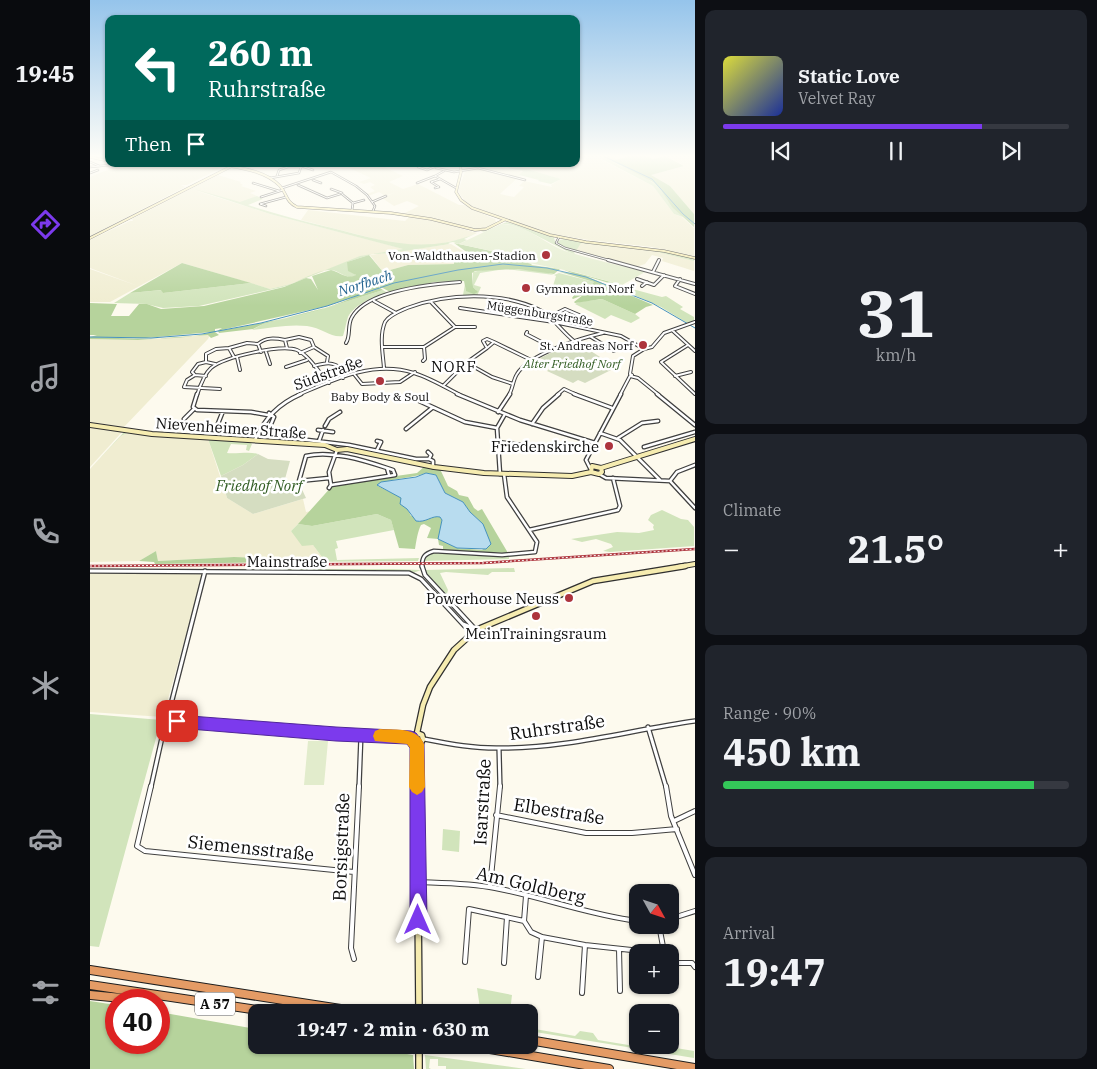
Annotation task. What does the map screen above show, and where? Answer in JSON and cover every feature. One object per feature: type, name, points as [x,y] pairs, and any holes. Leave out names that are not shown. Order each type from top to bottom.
[{"type":"highway","name":"A 57","points":[[90,970],[309,1004]]},
{"type":"highway","name":"A 57","points":[[90,985],[120,989]]},
{"type":"highway","points":[[90,995],[105,996]]},
{"type":"highway","name":"A 57","points":[[170,996],[248,1008]]},
{"type":"highway","points":[[538,1042],[694,1068]]},
{"type":"highway","points":[[520,1054],[610,1069]]},
{"type":"main road","points":[[90,238],[157,206]]},
{"type":"main road","points":[[295,206],[407,215],[474,230],[484,230],[504,220]]},
{"type":"main road","points":[[470,206],[504,220],[559,237],[652,249],[694,258]]},
{"type":"main road","points":[[494,216],[499,220],[497,224]]},
{"type":"main road","points":[[90,425],[125,430]]},
{"type":"main road","name":"Nievenheimer Straße","points":[[125,430],[325,445],[432,467],[502,474],[572,476],[592,469]]},
{"type":"main road","points":[[592,469],[601,468],[694,439]]},
{"type":"main road","points":[[592,469],[599,474],[602,472],[601,468]]},
{"type":"main road","points":[[417,733],[422,706],[430,687],[452,652],[473,631],[593,581],[694,564]]},
{"type":"main road","points":[[417,733],[413,734],[411,738],[413,743],[417,744]]},
{"type":"main road","points":[[417,733],[422,735],[423,739],[417,744]]},
{"type":"main road","points":[[417,744],[419,1004]]},
{"type":"main road","points":[[419,1054],[419,1069]]},
{"type":"street","points":[[352,210],[353,206]]},
{"type":"street","points":[[373,211],[374,206]]},
{"type":"street","points":[[559,237],[556,242],[564,248],[694,284]]},
{"type":"street","points":[[653,272],[659,260]]},
{"type":"street","points":[[637,279],[655,284],[664,275]]},
{"type":"street","points":[[680,280],[675,286],[694,294]]},
{"type":"street","points":[[346,343],[348,341],[352,316],[359,309],[374,301],[412,288],[460,282]]},
{"type":"street","points":[[642,286],[647,282]]},
{"type":"street","points":[[384,368],[383,326],[386,320],[396,313],[431,302],[456,297],[485,298],[526,305],[540,310],[574,341]]},
{"type":"street","points":[[374,301],[396,313]]},
{"type":"street","points":[[431,302],[455,327]]},
{"type":"street","name":"Müggenburgstraße","points":[[460,308],[554,322],[604,332],[623,337],[644,349]]},
{"type":"street","points":[[549,317],[565,309],[586,318]]},
{"type":"street","points":[[694,322],[673,332],[663,333],[652,347],[644,349],[631,360],[630,374],[694,424]]},
{"type":"street","points":[[383,347],[424,347],[455,327],[475,327]]},
{"type":"street","points":[[527,332],[526,334],[555,349]]},
{"type":"street","points":[[498,412],[513,389],[516,374],[531,360],[574,341],[604,332]]},
{"type":"street","points":[[673,332],[694,351]]},
{"type":"street","points":[[590,336],[614,350]]},
{"type":"street","points":[[206,362],[206,355],[218,349],[229,348],[247,342],[258,344],[260,341],[274,338],[285,340],[300,337],[311,340],[314,347],[328,356],[327,362]]},
{"type":"street","points":[[487,348],[483,341],[488,339],[531,360]]},
{"type":"street","points":[[285,340],[287,348]]},
{"type":"street","points":[[443,386],[466,363],[494,342]]},
{"type":"street","points":[[258,344],[261,352]]},
{"type":"street","points":[[688,346],[681,348],[661,361],[694,394]]},
{"type":"street","points":[[300,353],[314,347]]},
{"type":"street","points":[[423,361],[425,359],[424,347]]},
{"type":"street","points":[[229,348],[236,357],[240,370]]},
{"type":"street","points":[[195,375],[192,372],[197,365],[206,362],[215,364],[236,357],[287,348],[300,353],[328,383]]},
{"type":"street","points":[[266,352],[270,364]]},
{"type":"street","points":[[286,367],[307,360]]},
{"type":"street","points":[[314,367],[327,362],[337,364],[342,369],[340,375],[342,378]]},
{"type":"street","points":[[466,363],[492,377],[513,384]]},
{"type":"street","points":[[184,419],[194,409],[193,406],[206,376],[215,364]]},
{"type":"street","name":"Südstraße","points":[[255,440],[269,414],[292,398],[354,374],[384,368],[415,372],[464,398],[498,412],[595,443]]},
{"type":"street","points":[[354,374],[362,384],[400,382],[415,372]]},
{"type":"street","points":[[675,376],[691,372]]},
{"type":"street","points":[[206,376],[195,375],[187,380],[184,387],[201,389],[220,388]]},
{"type":"street","points":[[300,381],[322,375]]},
{"type":"street","points":[[592,469],[586,463],[587,458],[628,378],[633,376]]},
{"type":"street","points":[[532,424],[543,408],[564,389],[585,399],[612,408]]},
{"type":"street","points":[[415,399],[468,424],[497,428]]},
{"type":"street","points":[[406,429],[432,408]]},
{"type":"street","points":[[194,409],[275,415],[268,428],[270,434],[276,437],[298,437],[377,450],[416,459],[429,459],[434,462],[432,467]]},
{"type":"street","points":[[215,431],[223,411]]},
{"type":"street","points":[[325,426],[329,419],[340,412]]},
{"type":"street","points":[[473,631],[463,617],[425,576],[422,570],[422,561],[425,554],[434,551],[503,555],[531,554],[536,550],[538,545],[507,497],[502,474],[497,428],[506,414]]},
{"type":"street","points":[[618,438],[641,424],[653,420],[658,421]]},
{"type":"street","points":[[318,430],[333,432]]},
{"type":"street","points":[[319,441],[323,430]]},
{"type":"street","points":[[644,447],[694,432]]},
{"type":"street","points":[[600,433],[618,438],[660,480]]},
{"type":"street","points":[[377,450],[381,442]]},
{"type":"street","points":[[498,442],[527,446]]},
{"type":"street","points":[[329,488],[331,484],[329,478],[338,449]]},
{"type":"street","points":[[428,452],[431,454],[429,459]]},
{"type":"street","points":[[329,478],[302,482],[298,480],[307,455],[335,457],[387,468],[393,470],[395,475],[331,484]]},
{"type":"street","points":[[670,481],[677,472],[694,465]]},
{"type":"street","points":[[387,468],[389,476]]},
{"type":"street","points":[[599,474],[604,478],[670,481],[694,508]]},
{"type":"street","points":[[529,530],[617,511],[620,507],[613,478]]},
{"type":"street","name":"Mainstraße","points":[[90,571],[409,573],[421,579],[463,624],[473,631]]},
{"type":"street","points":[[205,572],[170,708],[173,722],[182,721],[411,738]]},
{"type":"street","points":[[463,617],[463,624]]},
{"type":"street","name":"Ruhrstraße","points":[[423,739],[462,746],[499,748],[556,744],[648,727],[694,721]]},
{"type":"street","name":"Siemensstraße","points":[[173,722],[163,733],[138,838],[139,848],[145,851],[354,872]]},
{"type":"street","points":[[648,727],[665,781],[671,816],[694,875]]},
{"type":"street","name":"Borsigstraße","points":[[354,959],[351,948],[361,735]]},
{"type":"street","name":"Isarstraße","points":[[490,887],[500,787],[499,748]]},
{"type":"street","points":[[674,821],[694,811]]},
{"type":"street","name":"Elbestraße","points":[[496,815],[556,828],[593,832],[652,832],[677,829]]},
{"type":"street","name":"Am Goldberg","points":[[418,882],[458,883],[490,887],[594,913],[629,919]]},
{"type":"street","points":[[526,896],[524,921],[531,932],[585,945],[629,950]]},
{"type":"street","points":[[465,962],[469,909],[524,921]]},
{"type":"street","points":[[679,916],[694,911]]},
{"type":"street","points":[[504,963],[507,917]]},
{"type":"street","points":[[538,977],[542,936]]},
{"type":"street","points":[[582,993],[585,945]]},
{"type":"street","points":[[618,949],[620,991]]},
{"type":"street","points":[[679,964],[692,963],[694,967]]},
{"type":"shaded area","points":[[90,206],[148,206],[90,236]]},
{"type":"shaded area","points":[[158,206],[244,206],[404,249],[362,256],[291,284],[270,289],[182,263],[110,302],[90,302],[90,269],[138,286],[90,268],[90,240],[133,221],[132,219]]},
{"type":"shaded area","points":[[419,206],[466,206],[495,219],[496,222],[483,229],[473,229],[431,218],[403,214]]},
{"type":"shaded area","points":[[472,206],[668,206],[674,214],[682,217],[694,228],[694,256],[652,247],[545,233]]},
{"type":"shaded area","points":[[687,206],[694,206],[694,214]]},
{"type":"shaded area","points":[[308,210],[405,221],[409,217],[435,221],[477,233],[462,239],[438,244],[421,246],[395,244],[301,220]]},
{"type":"shaded area","points":[[581,243],[654,251],[679,256],[694,261],[694,271],[662,261],[663,258],[652,255],[645,264],[636,267],[575,250]]},
{"type":"shaded area","points":[[451,244],[466,253],[454,256],[454,264],[408,265],[383,272],[370,255]]},
{"type":"shaded area","points":[[210,335],[124,427],[90,422],[90,339],[138,340]]},
{"type":"shaded area","points":[[90,427],[122,432],[90,467]]},
{"type":"shaded area","points":[[127,433],[208,439],[227,498],[253,514],[303,499],[306,512],[311,511],[291,531],[313,545],[322,557],[321,559],[234,557],[158,561],[156,551],[139,561],[90,562],[90,469],[121,436]]},
{"type":"shaded area","points":[[90,572],[203,574],[163,717],[90,712]]},
{"type":"green space","points":[[245,206],[404,244],[440,243],[458,240],[477,233],[464,239],[467,240],[459,244],[453,242],[391,253],[372,254],[403,249]]},
{"type":"green space","points":[[668,206],[674,206],[683,217],[674,214]]},
{"type":"green space","points":[[687,206],[694,214],[694,227],[672,207]]},
{"type":"green space","points":[[507,222],[554,237],[559,246],[575,253],[567,251],[513,225],[500,225]]},
{"type":"green space","name":"Von-Waldthausen-Stadion","points":[[501,224],[526,230],[565,251],[645,272],[622,285],[575,272],[524,262],[515,256],[459,244]]},
{"type":"green space","points":[[563,239],[645,249],[678,255],[694,259],[694,261],[654,251],[581,243],[576,251],[558,244],[558,241]]},
{"type":"green space","points":[[454,243],[515,256],[531,265],[560,269],[554,274],[518,269],[475,271],[472,273],[473,287],[478,292],[474,294],[466,291],[464,281],[434,282],[392,293],[379,286],[379,288],[362,295],[380,288],[383,290],[329,307],[325,308],[356,296],[327,306],[217,331],[222,328],[215,329],[215,332],[219,335],[211,338],[208,335],[191,336],[212,332],[146,338],[90,337],[97,335],[90,335],[90,303],[117,304],[111,316],[129,316],[139,304],[147,304],[161,309],[204,306],[284,287],[306,278],[311,279],[318,290],[312,276],[331,270],[350,277],[356,275],[348,271],[347,262],[369,255],[383,272],[408,265],[454,264],[454,256],[468,253]]},
{"type":"green space","points":[[372,254],[347,262],[356,276],[349,277],[334,270],[324,271],[360,256]]},
{"type":"green space","points":[[182,263],[251,283],[163,293],[161,290],[130,293]]},
{"type":"green space","points":[[487,269],[505,269],[480,273],[474,285],[481,287],[477,296],[463,295],[465,284],[466,291],[476,290],[473,287],[473,272]]},
{"type":"green space","points":[[505,269],[531,270],[554,275]]},
{"type":"green space","points":[[562,269],[622,285],[625,288],[586,276],[653,305],[635,314],[602,299],[575,303],[583,295],[573,299],[575,294],[589,287],[594,282],[560,272],[572,273]]},
{"type":"green space","points":[[324,271],[294,283],[315,273]]},
{"type":"green space","points":[[559,273],[594,282],[589,287],[575,294],[576,291],[553,286],[556,276],[554,275]]},
{"type":"green space","points":[[251,283],[270,289],[294,283],[282,287],[199,306],[163,308],[146,304],[114,303],[130,293],[162,290],[163,293]]},
{"type":"green space","points":[[610,283],[662,297],[666,296],[683,307],[680,309],[694,317],[694,320],[687,323],[661,307]]},
{"type":"green space","points":[[383,290],[389,294],[378,296],[355,308],[348,317],[343,336],[334,336],[307,326],[279,326],[252,330],[263,324],[329,307]]},
{"type":"green space","points":[[602,299],[640,318],[631,323],[611,315],[605,319],[575,304]]},
{"type":"green space","points":[[285,318],[253,329],[219,333],[218,331],[252,325]]},
{"type":"green space","points":[[90,337],[160,338],[138,340],[90,339]]},
{"type":"green space","name":"Alter Friedhof Norf","points":[[576,341],[615,368],[585,383],[578,380],[573,383],[547,371],[553,365],[540,358]]},
{"type":"green space","points":[[124,432],[249,441],[252,444],[249,451],[246,450],[247,445],[231,444],[227,453],[258,454],[243,465],[221,476],[208,439],[127,433],[121,436],[90,469]]},
{"type":"green space","name":"Friedhof Norf","points":[[258,454],[268,459],[290,461],[285,479],[294,484],[299,483],[306,498],[253,514],[227,498],[221,476],[243,465]]},
{"type":"green space","points":[[425,466],[440,469],[448,486],[457,491],[459,495],[468,497],[474,508],[478,511],[482,509],[508,553],[443,550],[443,546],[439,545],[438,539],[427,538],[431,528],[424,524],[421,525],[419,530],[415,549],[399,548],[391,520],[377,514],[312,526],[298,524],[333,485],[417,473]],"holes":[[[426,473],[436,475],[445,493],[463,502],[470,512],[483,524],[490,544],[482,550],[457,548],[439,539],[442,520],[440,517],[411,516],[402,498],[378,486],[389,481]]]},
{"type":"green space","points":[[662,510],[681,519],[688,520],[694,527],[694,546],[610,552],[603,551],[613,547],[611,544],[596,539],[582,542],[571,539],[617,532],[639,533],[654,530],[654,525],[648,520],[651,515]]},
{"type":"green space","points":[[377,514],[391,520],[394,530],[336,541],[338,548],[335,549],[337,560],[419,558],[418,561],[297,562],[298,559],[321,559],[322,557],[313,545],[302,546],[291,531],[298,524],[312,526]]},
{"type":"green space","points":[[156,551],[158,561],[234,557],[298,559],[297,562],[155,564],[154,562],[139,561]]},
{"type":"green space","points":[[432,553],[517,556],[509,557],[509,559],[423,561],[426,555]]},
{"type":"green space","points":[[514,568],[515,572],[492,572],[488,575],[440,573],[448,590],[446,597],[424,570]]},
{"type":"green space","points":[[90,569],[421,570],[413,573],[397,571]]},
{"type":"green space","points":[[90,714],[161,720],[99,947],[90,946]]},
{"type":"green space","points":[[308,741],[328,741],[324,785],[304,785]]},
{"type":"green space","points":[[443,829],[460,831],[459,852],[442,850]]},
{"type":"green space","points":[[477,988],[512,995],[511,1004],[479,1004]]},
{"type":"green space","points":[[90,1001],[105,1003],[105,1054],[170,1054],[170,1014],[248,1028],[248,1054],[407,1054],[413,1055],[414,1069],[90,1069]]},
{"type":"green space","points":[[538,1030],[575,1036],[580,1031],[593,1033],[598,1040],[629,1045],[629,1047],[538,1032]]},
{"type":"green space","points":[[679,1048],[694,1051],[694,1058],[670,1054],[679,1054]]},
{"type":"green space","points":[[425,1055],[526,1069],[446,1069],[446,1066],[438,1066],[438,1059],[430,1059],[429,1068],[431,1069],[426,1069]]},
{"type":"water","points":[[426,473],[436,475],[445,493],[463,502],[470,512],[483,524],[491,544],[486,549],[457,548],[438,539],[442,520],[440,517],[416,521],[407,509],[400,504],[401,498],[377,485],[381,482],[416,477]]},
{"type":"waterway","points":[[676,206],[695,224]]},
{"type":"waterway","name":"Norfbach","points":[[90,337],[151,338],[202,334],[261,323],[327,306],[394,283],[458,270],[503,264],[547,268],[586,277],[652,303],[695,328]]},
{"type":"railway","points":[[90,566],[483,563],[695,549]]},
{"type":"slow traffic","points":[[380,736],[411,738],[413,743],[417,744],[417,787]]},
{"type":"place","name":"Von-Waldthausen-Stadion","points":[[546,255]]},
{"type":"place","name":"Gymnasium Norf","points":[[526,288]]},
{"type":"place","name":"St. Andreas Norf","points":[[643,345]]},
{"type":"place","name":"Baby Body & Soul","points":[[380,381]]},
{"type":"place","name":"Friedenskirche","points":[[609,446]]},
{"type":"place","name":"Powerhouse Neuss","points":[[569,598]]},
{"type":"place","name":"MeinTrainingsraum","points":[[536,616]]},
{"type":"district","name":"NORF","points":[[454,366]]},
{"type":"route","points":[[177,721],[411,738],[413,743],[417,744],[418,920]]}]
